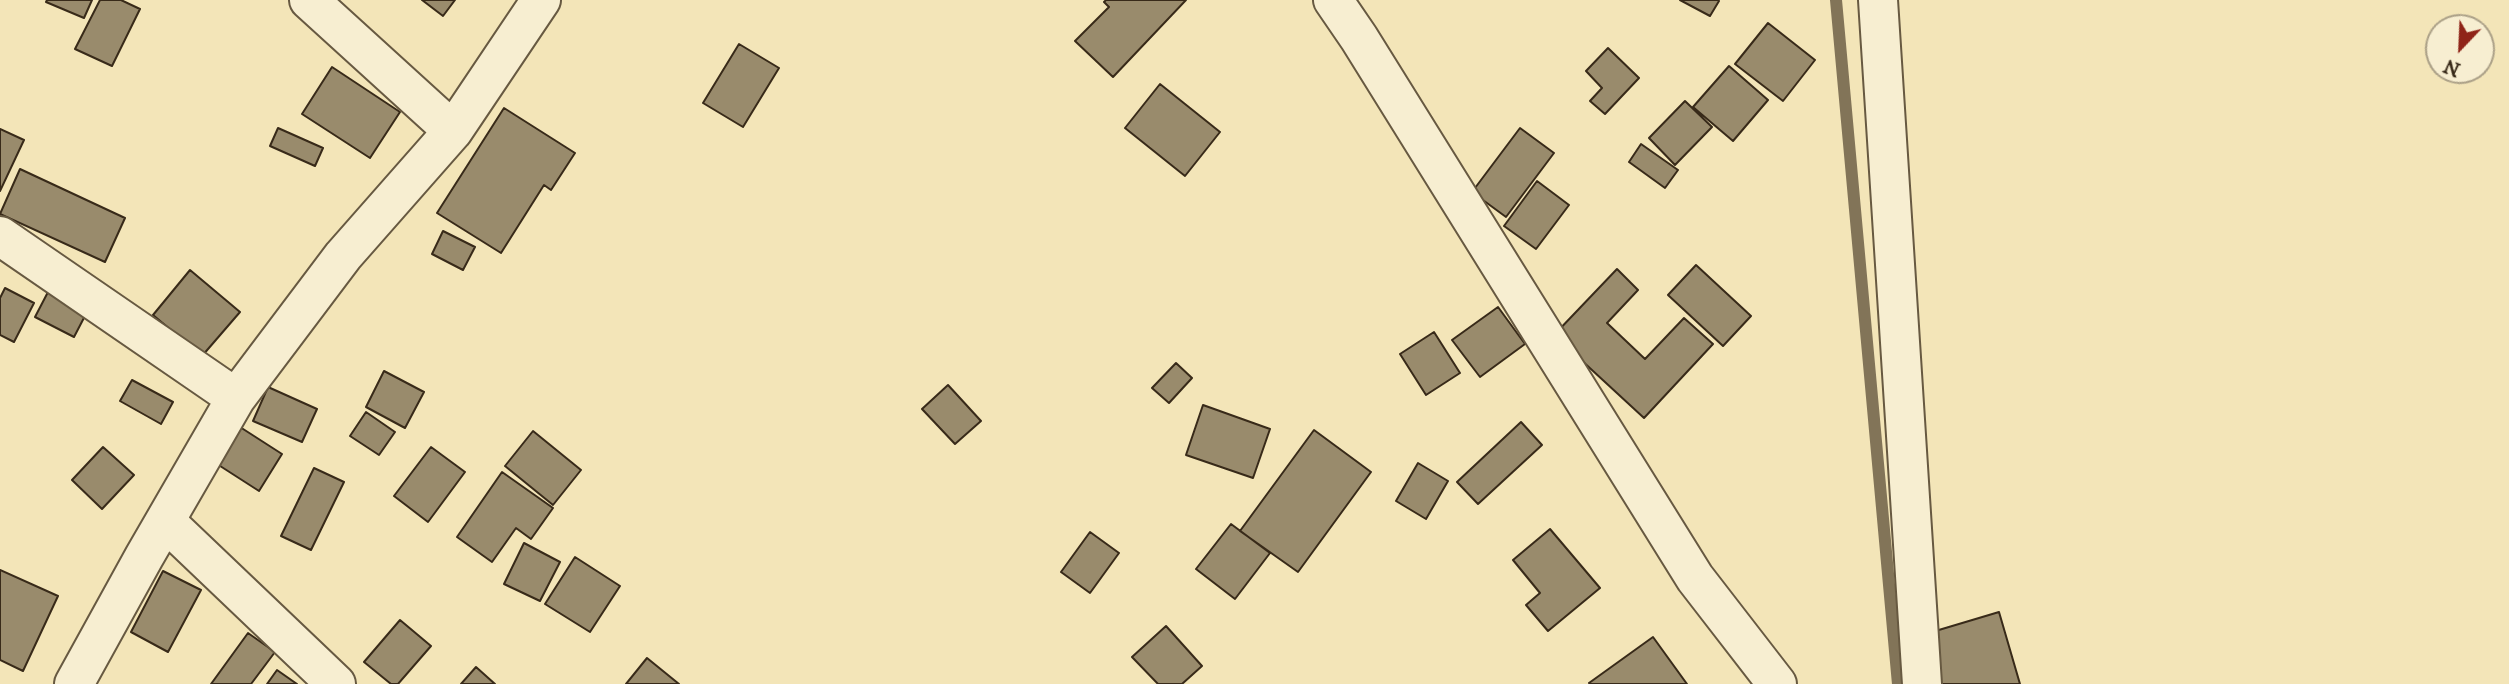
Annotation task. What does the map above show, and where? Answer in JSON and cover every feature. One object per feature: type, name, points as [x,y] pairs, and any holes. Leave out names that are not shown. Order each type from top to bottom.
[{"type":"street","points":[[309,0],[453,131]]},
{"type":"street","points":[[74,684],[236,398],[343,256],[453,131],[541,0]]},
{"type":"street","points":[[1333,0],[1695,578],[1777,684]]},
{"type":"street","points":[[1878,0],[1922,684]]},
{"type":"street","points":[[0,236],[236,398]]},
{"type":"street","points":[[164,521],[336,684]]},
{"type":"building","points":[[92,0],[84,18],[46,2]]},
{"type":"building","points":[[100,0],[121,0],[140,9],[112,66],[75,49]]},
{"type":"building","points":[[422,0],[455,0],[443,16]]},
{"type":"building","points":[[1186,0],[1113,77],[1075,41],[1109,7],[1104,2]]},
{"type":"building","points":[[1680,0],[1718,0],[1719,1],[1710,16]]},
{"type":"building","points":[[1768,23],[1815,60],[1783,101],[1735,64]]},
{"type":"building","points":[[739,44],[779,68],[743,127],[703,103]]},
{"type":"building","points":[[1608,48],[1639,78],[1605,114],[1590,101],[1602,88],[1586,71]]},
{"type":"building","points":[[1729,66],[1768,100],[1733,141],[1693,107]]},
{"type":"building","points":[[332,67],[400,112],[370,158],[302,114]]},
{"type":"building","points":[[1160,84],[1220,132],[1185,176],[1125,128]]},
{"type":"building","points":[[1685,101],[1712,127],[1675,165],[1649,138]]},
{"type":"building","points":[[504,108],[575,153],[551,190],[544,185],[501,253],[437,213]]},
{"type":"building","points":[[278,128],[323,148],[315,166],[270,146]]},
{"type":"building","points":[[1520,128],[1554,153],[1506,217],[1472,192]]},
{"type":"building","points":[[0,129],[24,140],[0,191]]},
{"type":"building","points":[[1641,144],[1678,170],[1665,188],[1629,162]]},
{"type":"building","points":[[20,169],[125,218],[105,262],[0,214]]},
{"type":"building","points":[[1537,181],[1569,205],[1536,249],[1504,226]]},
{"type":"building","points":[[443,231],[475,247],[463,270],[432,254]]},
{"type":"building","points":[[1696,265],[1751,316],[1723,346],[1668,295]]},
{"type":"building","points":[[61,267],[100,287],[74,337],[35,317]]},
{"type":"building","points":[[1617,269],[1638,290],[1607,323],[1645,359],[1684,318],[1713,344],[1644,418],[1554,335]]},
{"type":"building","points":[[190,270],[240,312],[202,356],[153,315]]},
{"type":"building","points":[[5,288],[34,303],[14,342],[0,335],[0,298]]},
{"type":"building","points":[[1498,307],[1525,344],[1480,377],[1452,340]]},
{"type":"building","points":[[1434,332],[1460,373],[1426,395],[1400,354]]},
{"type":"building","points":[[1176,363],[1192,378],[1169,403],[1152,388]]},
{"type":"building","points":[[384,371],[424,392],[405,428],[366,407]]},
{"type":"building","points":[[132,380],[173,402],[161,424],[120,401]]},
{"type":"building","points":[[948,385],[981,421],[955,444],[922,409]]},
{"type":"building","points":[[268,387],[317,409],[302,442],[253,421]]},
{"type":"building","points":[[1203,405],[1270,429],[1253,478],[1186,455]]},
{"type":"building","points":[[366,412],[395,432],[379,455],[350,436]]},
{"type":"building","points":[[1521,422],[1542,445],[1478,504],[1457,482]]},
{"type":"building","points":[[240,427],[282,454],[259,491],[217,464]]},
{"type":"building","points":[[1314,430],[1371,472],[1298,572],[1240,531]]},
{"type":"building","points":[[533,431],[581,470],[553,505],[505,466]]},
{"type":"building","points":[[103,447],[134,475],[102,509],[72,480]]},
{"type":"building","points":[[431,447],[465,472],[428,522],[394,496]]},
{"type":"building","points":[[1418,463],[1448,481],[1426,519],[1396,501]]},
{"type":"building","points":[[314,468],[344,482],[311,550],[281,536]]},
{"type":"building","points":[[502,472],[553,508],[531,539],[516,528],[492,562],[457,537]]},
{"type":"building","points":[[1231,524],[1270,553],[1235,599],[1196,569]]},
{"type":"building","points":[[1550,529],[1600,588],[1548,631],[1526,605],[1540,593],[1513,560]]},
{"type":"building","points":[[1090,532],[1119,553],[1090,593],[1061,572]]},
{"type":"building","points":[[524,543],[560,562],[540,601],[504,584]]},
{"type":"building","points":[[575,557],[620,586],[590,632],[545,604]]},
{"type":"building","points":[[0,570],[58,596],[23,671],[0,660]]},
{"type":"building","points":[[163,571],[201,590],[168,652],[131,632]]},
{"type":"building","points":[[1999,612],[2020,684],[1926,684],[1912,638]]},
{"type":"building","points":[[400,620],[431,646],[398,684],[391,684],[364,662]]},
{"type":"building","points":[[1166,626],[1202,666],[1182,684],[1158,684],[1132,657]]},
{"type":"building","points":[[248,633],[275,652],[251,684],[211,684]]},
{"type":"building","points":[[1653,637],[1687,684],[1589,683]]},
{"type":"building","points":[[647,658],[679,684],[626,684]]},
{"type":"building","points":[[476,667],[495,684],[461,684]]},
{"type":"building","points":[[277,670],[297,684],[267,684]]},
{"type":"waterway","points":[[1836,0],[1898,684]]}]
